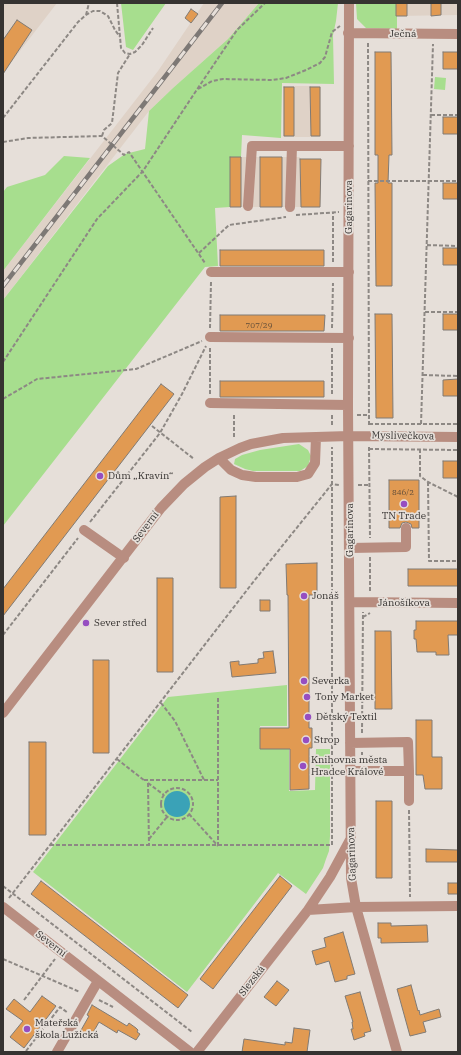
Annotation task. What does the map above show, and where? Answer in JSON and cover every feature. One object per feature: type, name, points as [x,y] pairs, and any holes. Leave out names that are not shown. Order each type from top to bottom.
[{"type":"street","name":"Gagarinova","points":[[349,3],[348,405],[351,878],[356,907],[397,1052]]},
{"type":"street","name":"Ječná","points":[[349,29],[458,34]]},
{"type":"street","points":[[248,206],[252,146],[349,146]]},
{"type":"street","points":[[290,207],[292,146]]},
{"type":"street","points":[[211,272],[349,272]]},
{"type":"street","points":[[210,337],[349,338]]},
{"type":"street","points":[[210,403],[348,405]]},
{"type":"street","name":"Severní","points":[[3,713],[124,558],[161,508],[173,494],[195,474],[219,458],[240,448],[259,442],[283,438],[349,436]]},
{"type":"street","name":"Myslivečkova","points":[[349,436],[458,437]]},
{"type":"street","points":[[219,458],[227,467],[242,476],[297,477],[308,474],[315,463],[316,437]]},
{"type":"street","points":[[350,548],[406,547],[406,528]]},
{"type":"street","points":[[84,530],[124,558]]},
{"type":"street","name":"Jánošíkova","points":[[350,602],[458,603]]},
{"type":"street","points":[[350,743],[408,742],[409,801]]},
{"type":"street","points":[[350,771],[409,771]]},
{"type":"street","name":"Slezská","points":[[197,1052],[308,910],[330,877],[350,838]]},
{"type":"street","points":[[308,910],[410,902],[458,906]]},
{"type":"street","name":"Severní","points":[[5,903],[60,952],[190,1052]]},
{"type":"street","points":[[57,1052],[98,981]]},
{"type":"path","points":[[86,15],[89,3]]},
{"type":"path","points":[[117,3],[121,48],[125,53],[130,54]]},
{"type":"path","points":[[3,362],[97,218],[143,171],[237,30],[265,3]]},
{"type":"path","points":[[3,118],[78,22],[86,15],[93,11],[100,11],[108,16],[120,37]]},
{"type":"path","points":[[102,136],[104,130],[112,123],[118,73],[130,54],[135,52],[142,45],[153,28]]},
{"type":"path","points":[[196,91],[212,81],[223,79],[272,80],[286,78],[306,70],[320,63],[325,57],[332,32],[336,28],[349,29]]},
{"type":"path","points":[[421,424],[433,42]]},
{"type":"path","points":[[368,43],[369,425],[458,424]]},
{"type":"path","points":[[431,115],[458,115]]},
{"type":"path","points":[[3,142],[28,138],[102,136],[124,154],[129,152],[211,272],[210,403]]},
{"type":"path","points":[[368,181],[458,181]]},
{"type":"path","points":[[199,253],[229,225],[290,216],[349,211]]},
{"type":"path","points":[[50,845],[332,845],[333,212]]},
{"type":"path","points":[[427,246],[458,246]]},
{"type":"path","points":[[425,312],[458,312]]},
{"type":"path","points":[[3,399],[38,379],[136,369],[210,337]]},
{"type":"path","points":[[3,635],[160,432],[182,394],[210,337]]},
{"type":"path","points":[[423,375],[458,376]]},
{"type":"path","points":[[234,403],[234,437]]},
{"type":"path","points":[[351,415],[369,415]]},
{"type":"path","points":[[152,426],[194,459]]},
{"type":"path","points":[[370,594],[369,447],[458,450]]},
{"type":"path","points":[[420,449],[420,476],[428,482],[458,497]]},
{"type":"path","points":[[428,482],[429,560],[458,560]]},
{"type":"path","points":[[5,903],[254,581],[332,484]]},
{"type":"path","points":[[357,485],[369,486]]},
{"type":"path","points":[[362,771],[363,603]]},
{"type":"path","points":[[218,696],[218,846]]},
{"type":"path","points":[[160,703],[178,727],[204,780]]},
{"type":"path","points":[[117,759],[164,795]]},
{"type":"path","points":[[144,780],[218,780]]},
{"type":"path","points":[[148,783],[149,846]]},
{"type":"path","points":[[177,788],[186,792],[192,800],[192,810],[189,814],[176,820],[167,817],[162,809],[162,800],[164,795],[172,789],[177,788]]},
{"type":"path","points":[[409,801],[410,902],[417,898]]},
{"type":"path","points":[[189,814],[218,846]]},
{"type":"path","points":[[149,839],[167,817]]},
{"type":"path","points":[[3,886],[192,1032]]},
{"type":"path","points":[[24,1000],[60,952]]},
{"type":"path","points":[[26,1051],[60,1007],[69,1014]]},
{"type":"shaded area","points":[[3,3],[57,3],[3,73]]},
{"type":"shaded area","points":[[204,3],[259,3],[228,39],[149,111],[3,300],[3,271],[158,71]]},
{"type":"shaded area","points":[[397,3],[458,3],[458,15],[397,16]]},
{"type":"shaded area","points":[[283,86],[321,86],[321,137],[283,137]]},
{"type":"shaded area","points":[[230,157],[300,157],[301,207],[230,207]]},
{"type":"green space","points":[[121,3],[166,3],[133,50],[126,47]]},
{"type":"green space","points":[[259,3],[338,3],[333,35],[334,84],[282,83],[281,138],[242,135],[241,157],[230,157],[230,207],[215,208],[218,266],[205,267],[3,526],[3,300],[108,166],[125,154],[145,149],[149,111],[228,39]]},
{"type":"green space","points":[[356,3],[397,3],[397,29],[366,28],[357,19]]},
{"type":"green space","points":[[435,77],[446,78],[445,90],[434,89]]},
{"type":"green space","points":[[64,156],[90,158],[3,271],[3,192],[7,187],[45,175]]},
{"type":"green space","points":[[299,444],[308,450],[311,456],[308,466],[300,471],[253,471],[234,464],[235,459],[242,455],[260,450]]},
{"type":"green space","points":[[287,685],[287,726],[260,726],[260,749],[289,748],[289,791],[315,790],[316,749],[330,749],[329,851],[323,868],[306,894],[278,873],[187,992],[33,872],[168,697]]},
{"type":"water","points":[[177,791],[186,795],[190,804],[186,813],[177,817],[168,813],[164,804],[168,795]]},
{"type":"building","points":[[396,3],[407,3],[407,16],[396,16]]},
{"type":"building","points":[[431,3],[441,3],[441,15],[431,16]]},
{"type":"building","points":[[191,9],[198,14],[191,23],[185,18]]},
{"type":"building","points":[[17,20],[32,30],[3,74],[3,40]]},
{"type":"building","points":[[375,52],[391,52],[392,155],[389,155],[388,183],[392,183],[392,286],[376,286],[375,183],[378,183],[378,155],[375,155]]},
{"type":"building","points":[[443,52],[458,52],[458,69],[443,69]]},
{"type":"building","points":[[284,87],[294,87],[294,136],[284,136]]},
{"type":"building","points":[[310,87],[320,87],[320,136],[311,136]]},
{"type":"building","points":[[443,117],[458,117],[458,134],[443,134]]},
{"type":"building","points":[[230,157],[241,157],[241,207],[230,207]]},
{"type":"building","points":[[260,157],[282,157],[282,207],[260,207]]},
{"type":"building","points":[[300,159],[321,159],[320,207],[301,207]]},
{"type":"building","points":[[443,183],[458,183],[458,199],[443,199]]},
{"type":"building","points":[[443,248],[458,248],[458,265],[443,265]]},
{"type":"building","points":[[220,250],[324,250],[324,266],[220,266]]},
{"type":"building","points":[[375,314],[392,314],[393,418],[376,418]]},
{"type":"building","points":[[443,314],[458,314],[458,330],[443,330]]},
{"type":"building","points":[[220,315],[325,315],[324,331],[220,331]]},
{"type":"building","points":[[458,379],[458,396],[443,396],[443,380]]},
{"type":"building","points":[[220,381],[324,381],[324,397],[220,397]]},
{"type":"building","name":"Dům „Kravín“","points":[[161,384],[174,394],[3,616],[3,589]]},
{"type":"building","points":[[443,461],[458,461],[458,478],[443,478]]},
{"type":"building","name":"TN Trade","points":[[389,480],[419,480],[419,528],[412,528],[411,524],[406,522],[402,523],[400,528],[389,528]]},
{"type":"building","points":[[236,496],[236,588],[220,588],[220,497]]},
{"type":"building","points":[[317,563],[317,595],[309,595],[309,728],[312,728],[312,748],[309,748],[309,789],[290,790],[290,749],[260,749],[260,728],[289,728],[288,595],[286,564]]},
{"type":"building","points":[[408,569],[458,569],[458,586],[408,586]]},
{"type":"building","points":[[157,578],[173,578],[173,672],[157,672]]},
{"type":"building","points":[[260,600],[270,600],[270,611],[260,611]]},
{"type":"building","points":[[416,621],[458,621],[458,635],[448,635],[449,655],[436,655],[436,652],[417,652],[416,639],[414,639]]},
{"type":"building","points":[[375,631],[391,631],[392,709],[375,709]]},
{"type":"building","points":[[273,651],[276,673],[232,677],[230,662],[239,661],[239,665],[258,663],[258,659],[264,658],[263,652]]},
{"type":"building","points":[[93,660],[109,660],[109,753],[93,753]]},
{"type":"building","points":[[416,720],[432,720],[432,757],[442,757],[442,789],[425,789],[423,775],[416,775]]},
{"type":"building","points":[[29,742],[46,742],[46,835],[29,835]]},
{"type":"building","points":[[376,801],[392,801],[392,878],[376,878]]},
{"type":"building","points":[[426,849],[458,850],[458,862],[426,862]]},
{"type":"building","points":[[280,876],[292,886],[213,989],[200,979]]},
{"type":"building","points":[[41,881],[188,995],[178,1008],[31,894]]},
{"type":"building","points":[[448,883],[458,883],[458,894],[448,894]]},
{"type":"building","points":[[378,923],[391,923],[391,926],[427,925],[428,942],[381,943],[381,938],[378,938]]},
{"type":"building","points":[[343,932],[355,974],[347,976],[347,979],[335,982],[329,961],[316,965],[312,951],[326,947],[324,938]]},
{"type":"building","points":[[277,981],[289,990],[276,1006],[264,997]]},
{"type":"building","points":[[411,985],[420,1015],[439,1009],[441,1017],[423,1022],[426,1032],[410,1036],[397,989]]},
{"type":"building","points":[[360,992],[371,1031],[364,1033],[365,1036],[354,1040],[351,1029],[353,1029],[353,1022],[345,996]]},
{"type":"building","name":"Mateřská škola Lužická","points":[[42,996],[56,1006],[24,1048],[10,1037],[23,1021],[6,1009],[14,999],[30,1012]]},
{"type":"building","points":[[92,1005],[127,1026],[129,1023],[136,1028],[138,1030],[137,1032],[140,1034],[136,1040],[118,1030],[117,1033],[99,1022],[90,1038],[80,1032],[89,1016],[87,1015]]},
{"type":"building","points":[[294,1028],[310,1030],[307,1052],[242,1052],[244,1039],[285,1045],[285,1042],[292,1043]]},
{"type":"railway","points":[[3,286],[222,3]]},
{"type":"place","name":"Dům „Kravín“","points":[[100,476]]},
{"type":"place","name":"TN Trade","points":[[404,504]]},
{"type":"place","name":"Jonáš","points":[[304,596]]},
{"type":"place","name":"Sever střed","points":[[86,623]]},
{"type":"place","name":"Severka","points":[[304,681]]},
{"type":"place","name":"Tony Market","points":[[307,697]]},
{"type":"place","name":"Dětský Textil","points":[[308,717]]},
{"type":"place","name":"Strop","points":[[306,740]]},
{"type":"place","name":"Knihovna města Hradce Králové","points":[[303,766]]},
{"type":"place","name":"Mateřská škola Lužická","points":[[27,1029]]}]
